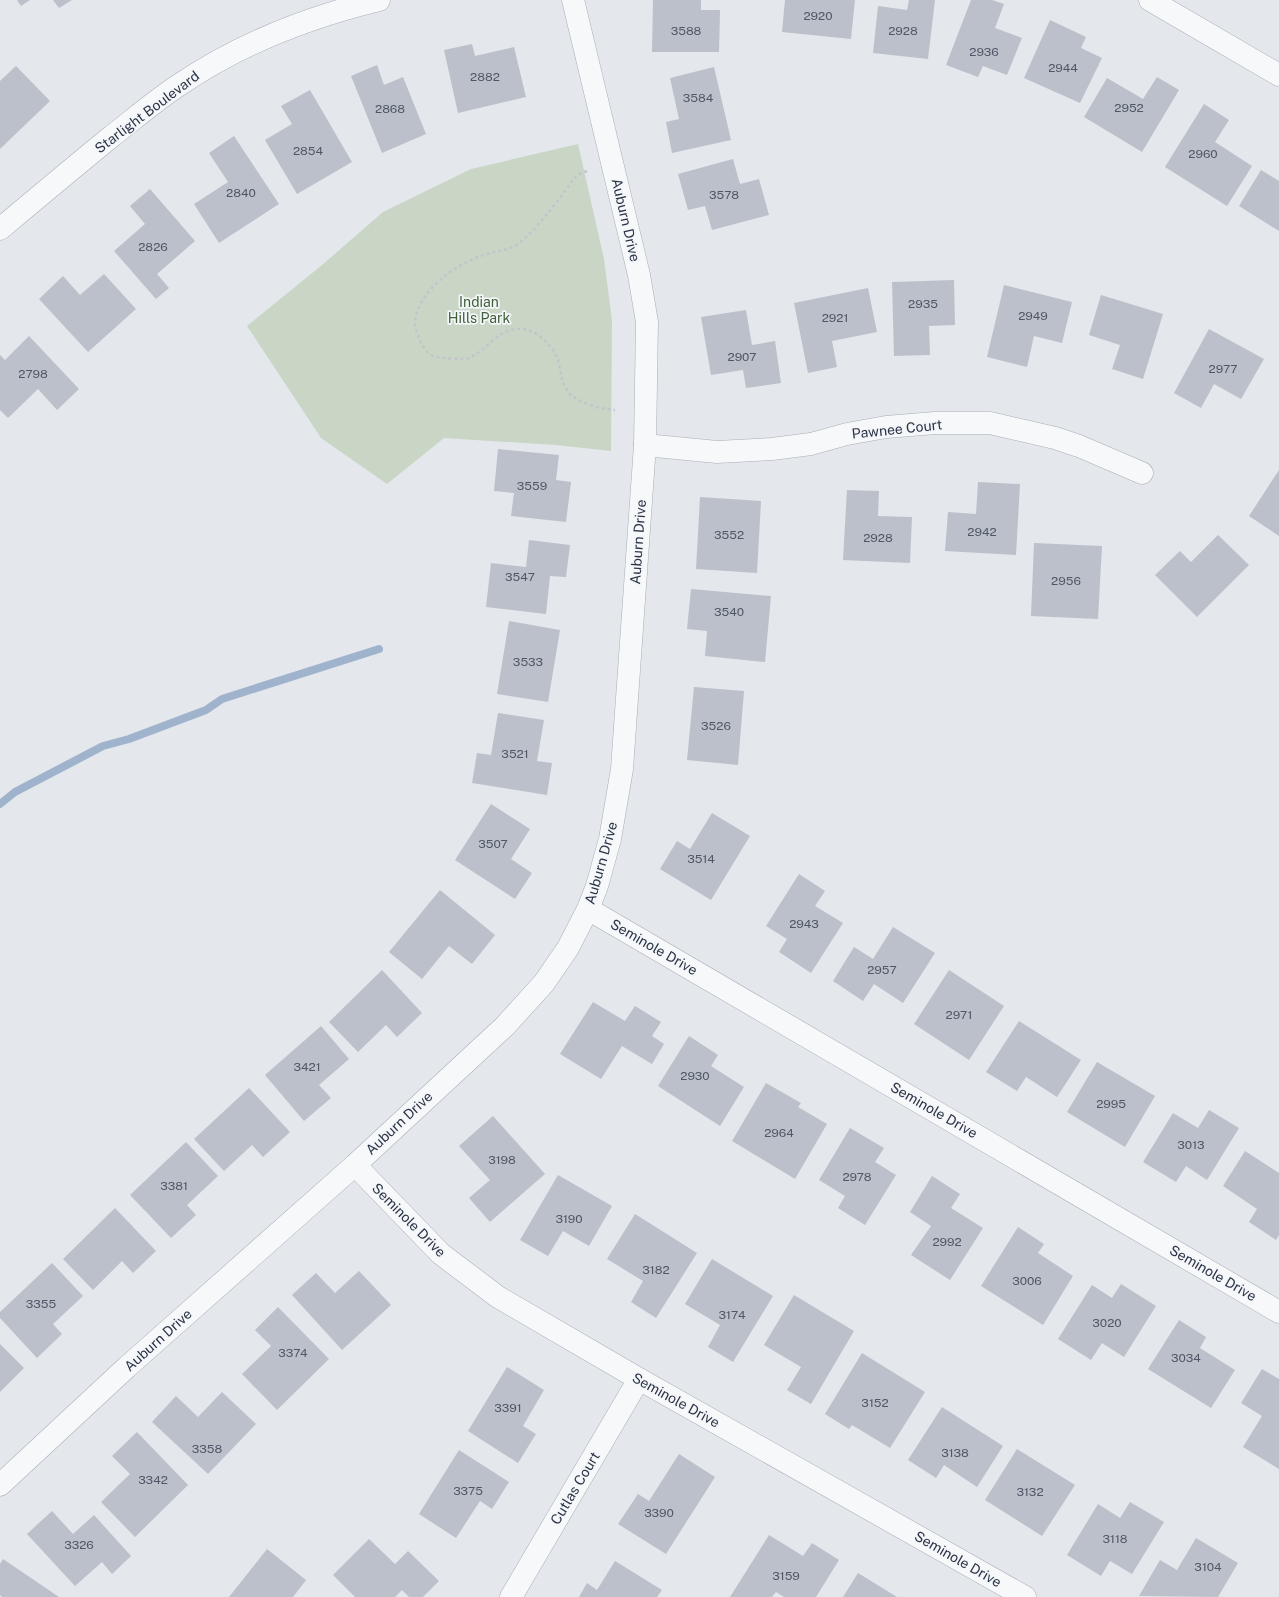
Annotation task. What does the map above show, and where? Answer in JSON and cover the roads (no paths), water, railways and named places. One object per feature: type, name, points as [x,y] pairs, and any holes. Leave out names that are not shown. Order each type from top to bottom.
[{"type":"street","name":"Starlight Boulevard","points":[[0,229],[144,111],[192,77],[236,52],[307,21],[379,0]]},
{"type":"street","name":"Auburn Drive","points":[[0,1485],[127,1367],[355,1165],[505,1026],[526,1004],[556,967],[588,909],[597,886],[610,839],[622,769],[645,445],[648,322],[637,267],[573,0]]},
{"type":"street","points":[[1150,0],[1279,75]]},
{"type":"street","name":"Pawnee Court","points":[[645,445],[717,452],[772,449],[811,444],[847,434],[886,427],[935,423],[990,423],[1055,438],[1079,446],[1142,473]]},
{"type":"street","name":"Seminole Drive","points":[[588,909],[1279,1312]]},
{"type":"street","name":"Seminole Drive","points":[[355,1165],[441,1254],[498,1297],[1025,1597]]},
{"type":"street","name":"Cutlas Court","points":[[511,1597],[640,1379]]},
{"type":"waterway","points":[[0,804],[15,792],[103,746],[129,739],[206,710],[222,699],[379,649]]},
{"type":"park label","name":"Indian Hills Park","points":[[479,310]]}]
